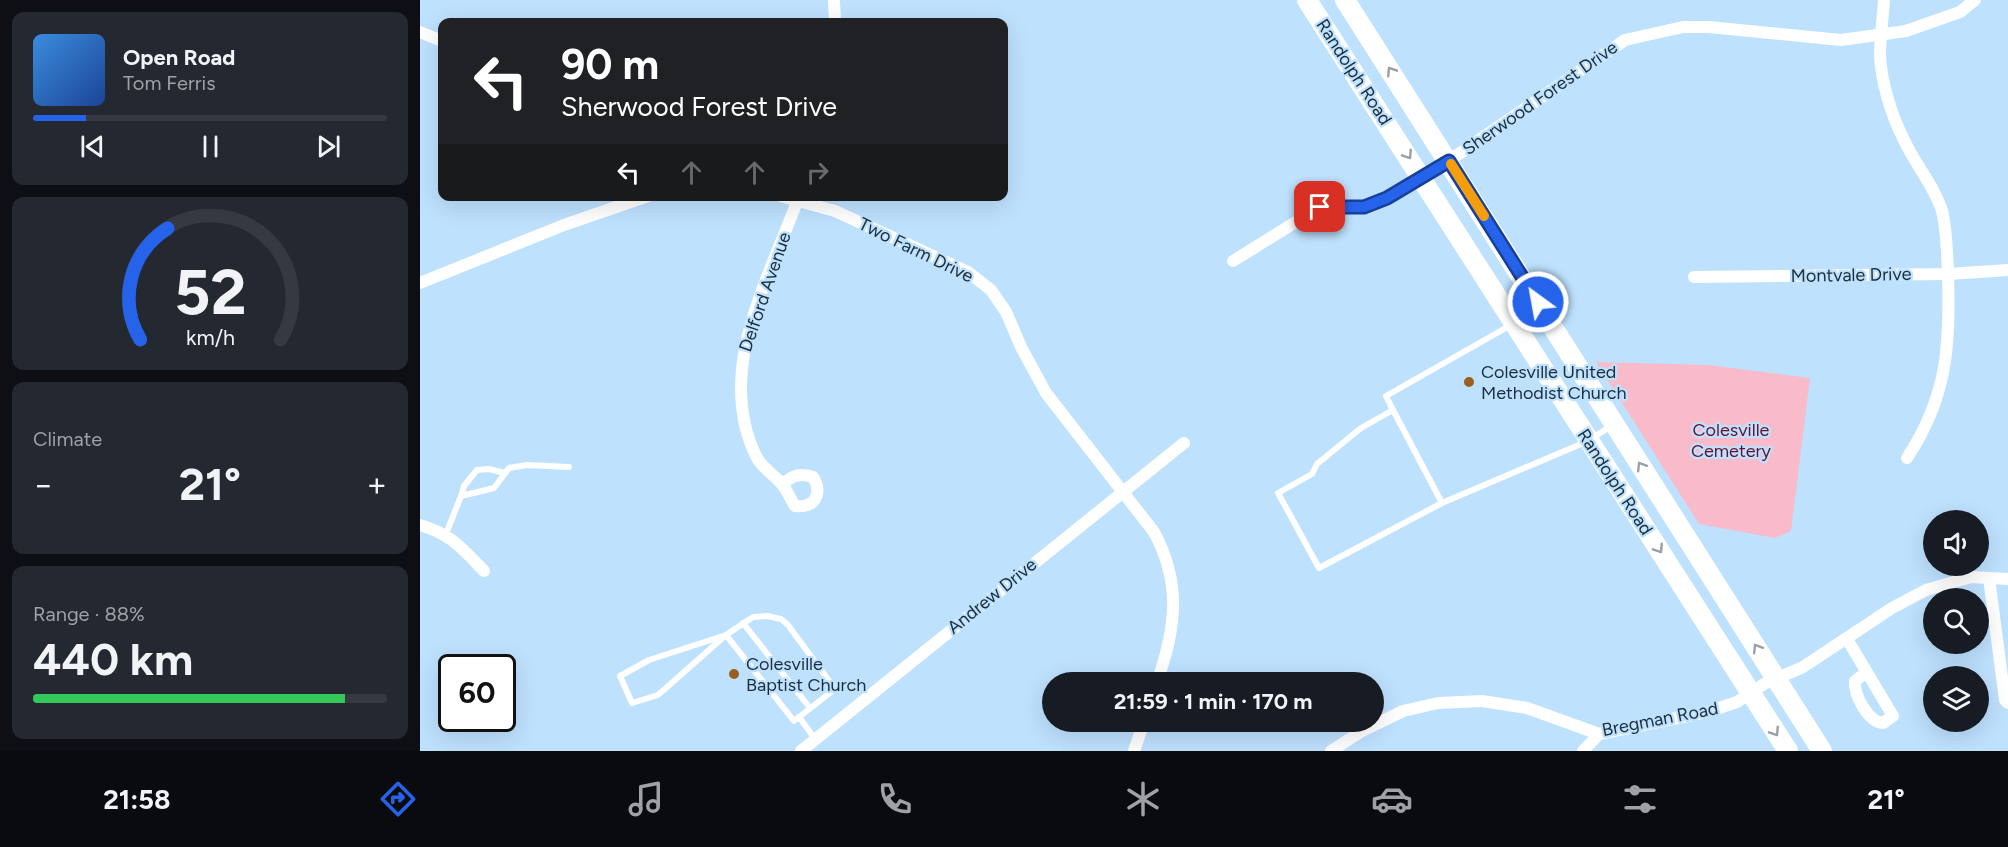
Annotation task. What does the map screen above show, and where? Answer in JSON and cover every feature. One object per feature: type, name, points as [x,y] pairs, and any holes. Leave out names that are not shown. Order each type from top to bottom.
[{"type":"main road","name":"Randolph Road","points":[[1307,0],[1788,751]]},
{"type":"main road","name":"Randolph Road","points":[[1345,0],[1822,751]]},
{"type":"street","points":[[834,0],[834,18]]},
{"type":"street","points":[[1884,0],[1880,56],[1895,118],[1942,210],[1948,274],[1949,341],[1944,372],[1923,431],[1907,458]]},
{"type":"street","name":"Sherwood Forest Drive","points":[[1233,261],[1320,207],[1364,207],[1387,198],[1423,178],[1625,40],[1683,27],[1709,27],[1841,40],[1906,31],[1960,12],[1975,0]]},
{"type":"street","points":[[420,32],[438,39]]},
{"type":"street","points":[[420,283],[564,225],[634,201]]},
{"type":"street","name":"Delford Avenue","points":[[783,484],[769,474],[756,457],[744,416],[740,382],[742,360],[750,326],[798,201]]},
{"type":"street","name":"Two Farm Drive","points":[[807,201],[835,211],[969,272],[991,290],[1006,312],[1021,347],[1046,393],[1123,490],[1154,532],[1166,554],[1172,578],[1174,612],[1166,656],[1160,672]]},
{"type":"street","name":"Montvale Drive","points":[[1694,276],[1948,274],[2008,270]]},
{"type":"street","name":"Andrew Drive","points":[[801,751],[1184,442]]},
{"type":"street","points":[[420,525],[446,534],[457,542],[484,571]]},
{"type":"street","name":"Bregman Road","points":[[1331,751],[1362,731],[1403,711],[1438,703],[1482,701],[1527,708],[1599,734],[1707,712],[1737,702],[1776,679],[1803,667],[1892,608],[1926,590],[1971,577],[2008,579]]},
{"type":"street","points":[[1989,578],[2005,674],[2005,700],[2008,703]]},
{"type":"street","points":[[1847,639],[1867,672]]},
{"type":"street","points":[[1134,751],[1141,732]]},
{"type":"street","points":[[1583,751],[1599,734]]},
{"type":"lane","points":[[1442,503],[1386,396],[1514,324]]},
{"type":"lane","points":[[1393,410],[1361,428],[1317,464],[1312,474],[1278,493],[1319,568],[1442,503],[1588,441],[1615,423]]},
{"type":"lane","points":[[461,496],[494,488],[509,468],[527,465],[569,467]]},
{"type":"lane","points":[[446,534],[464,486],[477,470],[504,473]]},
{"type":"lane","points":[[726,634],[649,660],[620,676],[632,703],[658,695],[726,634],[753,617],[766,616],[781,619],[788,625],[835,689],[794,721],[726,634]]},
{"type":"lane","points":[[743,623],[810,708]]},
{"type":"lane","points":[[799,717],[816,739]]},
{"type":"green space","name":"Colesville Cemetery","points":[[1596,362],[1709,365],[1810,378],[1791,531],[1775,538],[1699,524]]},
{"type":"slow traffic","points":[[1451,164],[1484,216]]},
{"type":"place","name":"Colesville United Methodist Church","points":[[1469,382]]},
{"type":"place","name":"Colesville Baptist Church","points":[[734,674]]},
{"type":"route","points":[[1320,207],[1331,205],[1364,207],[1387,198],[1449,161],[1538,302]]}]
